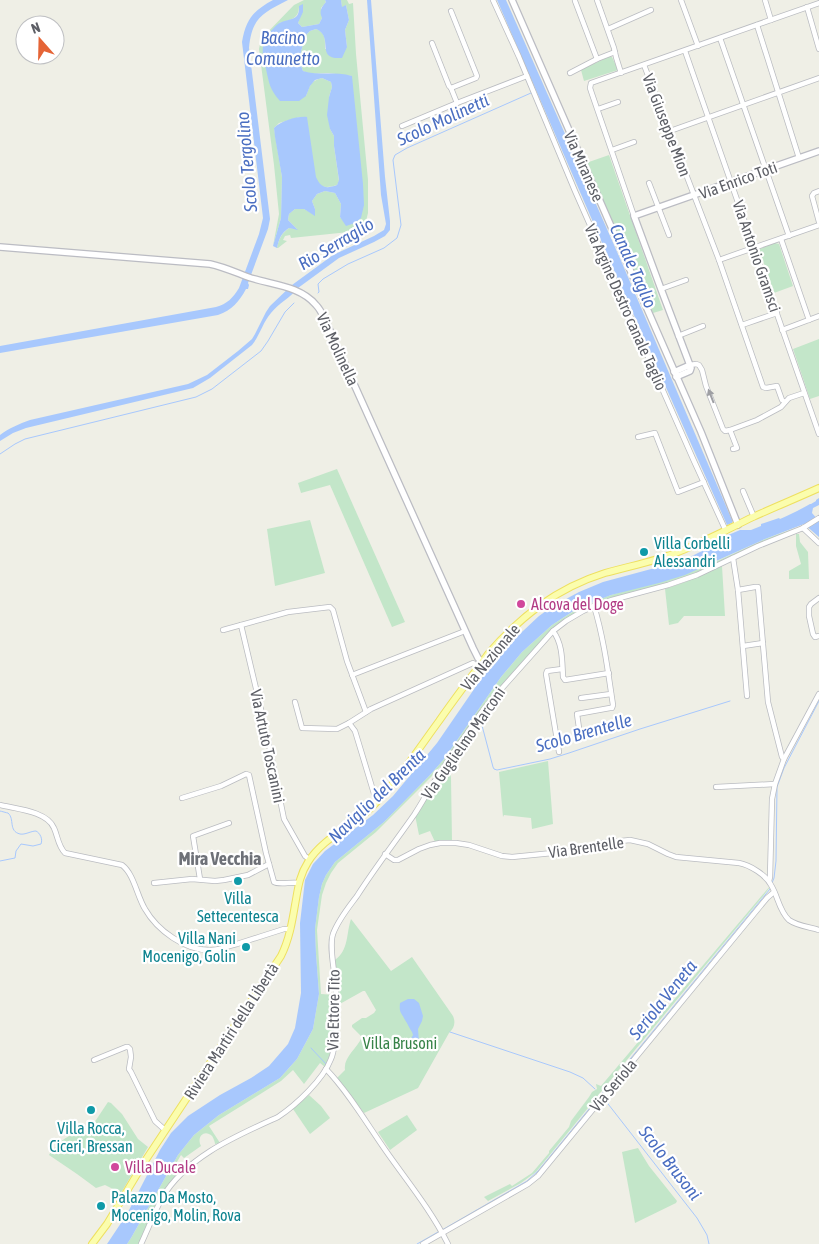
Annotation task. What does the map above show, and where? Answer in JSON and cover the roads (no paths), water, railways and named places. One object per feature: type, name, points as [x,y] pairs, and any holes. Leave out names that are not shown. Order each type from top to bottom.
[{"type":"main road","name":"Via Nazionale","points":[[291,929],[298,883],[309,860],[329,840],[370,809],[396,780],[478,662],[522,619],[542,603],[582,582],[602,574],[671,555],[819,488]]},
{"type":"main road","name":"Riviera Martiri della Libertà","points":[[92,1244],[107,1224],[166,1130],[276,964],[285,948],[291,929]]},
{"type":"street","name":"Via Argine Destro canale Taglio","points":[[493,0],[578,199],[727,530]]},
{"type":"street","name":"Via Miranese","points":[[512,0],[700,432],[737,526]]},
{"type":"street","points":[[597,0],[621,73]]},
{"type":"street","points":[[681,0],[698,46]]},
{"type":"street","points":[[765,0],[771,20]]},
{"type":"street","points":[[575,1],[597,59]]},
{"type":"street","points":[[690,365],[634,216],[590,86],[591,83],[819,3]]},
{"type":"street","points":[[807,7],[819,49]]},
{"type":"street","points":[[608,29],[651,10]]},
{"type":"street","points":[[451,11],[477,76],[451,88]]},
{"type":"street","points":[[757,25],[799,158]]},
{"type":"street","points":[[720,38],[789,236]]},
{"type":"street","points":[[432,43],[457,103]]},
{"type":"street","name":"Via Antonio Gramsci","points":[[685,50],[819,434]]},
{"type":"street","points":[[570,73],[615,52]]},
{"type":"street","name":"Via Giuseppe Mion","points":[[644,65],[695,195],[763,387],[776,386],[782,400],[785,402]]},
{"type":"street","points":[[402,126],[527,76]]},
{"type":"street","points":[[670,130],[819,78]]},
{"type":"street","points":[[598,109],[618,102]]},
{"type":"street","points":[[612,150],[634,142]]},
{"type":"street","name":"Via Enrico Toti","points":[[634,216],[819,152]]},
{"type":"street","points":[[649,183],[669,235]]},
{"type":"street","points":[[819,191],[812,196],[819,222]]},
{"type":"street","points":[[719,260],[819,226]]},
{"type":"street","points":[[781,239],[809,320]]},
{"type":"street","name":"Via Molinella","points":[[0,247],[219,266],[253,279],[283,286],[315,303],[322,314],[478,662]]},
{"type":"street","points":[[661,289],[686,280]]},
{"type":"street","points":[[742,325],[777,313]]},
{"type":"street","points":[[782,330],[819,316]]},
{"type":"street","points":[[678,336],[703,326]]},
{"type":"street","points":[[675,374],[690,365],[699,365],[725,431],[757,420],[780,408],[789,398],[804,393]]},
{"type":"street","points":[[730,430],[737,448],[733,450]]},
{"type":"street","points":[[638,437],[655,433],[678,492],[704,482]]},
{"type":"street","points":[[743,491],[754,517]]},
{"type":"street","name":"Via Guglielmo Marconi","points":[[385,854],[414,814],[484,708],[554,631],[574,616],[594,606],[683,580],[804,527],[818,518]]},
{"type":"street","points":[[804,527],[819,542]]},
{"type":"street","points":[[733,558],[738,590],[747,696]]},
{"type":"street","points":[[738,590],[758,588],[768,702],[784,759]]},
{"type":"street","points":[[819,598],[811,604],[809,611],[813,634],[815,637],[819,636]]},
{"type":"street","points":[[579,728],[577,714],[612,708],[609,673],[594,606]]},
{"type":"street","points":[[223,630],[288,612],[330,607],[333,610],[352,675],[366,712]]},
{"type":"street","name":"Via Artuto Toscanini","points":[[241,625],[267,735],[284,819],[309,860]]},
{"type":"street","points":[[554,631],[560,646],[564,679],[609,673]]},
{"type":"street","points":[[352,675],[465,632]]},
{"type":"street","points":[[743,646],[764,644]]},
{"type":"street","points":[[296,702],[302,728],[337,729],[366,712],[478,662]]},
{"type":"street","points":[[559,752],[546,674],[547,671],[562,669]]},
{"type":"street","points":[[581,698],[611,694]]},
{"type":"street","points":[[771,886],[772,799],[775,784],[784,759],[819,694]]},
{"type":"street","points":[[349,723],[355,731],[375,797],[378,800]]},
{"type":"street","points":[[182,798],[221,786],[246,774],[249,775],[275,883],[298,883]]},
{"type":"street","points":[[716,788],[775,784]]},
{"type":"street","points":[[0,805],[46,817],[52,824],[60,848],[66,854],[122,865],[129,872],[141,902],[154,921],[162,930],[184,944],[199,949],[214,950],[284,929],[291,929]]},
{"type":"street","points":[[200,879],[193,836],[229,823]]},
{"type":"street","name":"Via Brentelle","points":[[385,854],[394,860],[398,860],[430,845],[456,843],[512,857],[582,850],[602,843],[635,841],[648,844],[676,857],[744,864],[753,868],[771,886],[784,914],[789,920],[819,930]]},
{"type":"street","name":"Via Ettore Tito","points":[[140,1244],[162,1198],[182,1174],[209,1152],[225,1142],[286,1112],[305,1095],[326,1069],[332,1058],[335,1034],[336,984],[332,936],[343,916],[385,854]]},
{"type":"street","points":[[154,883],[192,879],[215,881],[248,875],[269,864]]},
{"type":"street","name":"Via Seriola","points":[[423,1244],[442,1231],[528,1184],[538,1176],[767,898],[771,886]]},
{"type":"street","points":[[94,1060],[128,1047],[131,1052],[128,1069],[155,1121],[166,1130]]},
{"type":"street","points":[[326,1069],[442,1231],[448,1244]]},
{"type":"water","points":[[273,0],[288,0],[260,17],[253,29],[249,48],[270,219],[248,283],[248,289],[246,289],[238,302],[218,315],[0,353],[0,346],[216,307],[227,302],[234,295],[239,288],[263,218],[242,42],[246,27],[252,16],[260,8]]},
{"type":"water","name":"Bacino Comunetto","points":[[325,0],[341,0],[342,7],[346,5],[349,20],[345,30],[347,47],[342,58],[334,58],[326,52],[324,37],[316,29],[310,31],[305,36],[299,60],[303,71],[352,76],[364,205],[361,218],[355,223],[346,226],[340,217],[341,204],[335,193],[325,191],[317,194],[312,201],[315,216],[304,209],[295,209],[289,214],[288,220],[298,230],[289,228],[286,230],[281,236],[277,248],[273,246],[281,218],[282,177],[274,128],[289,120],[307,117],[316,177],[324,187],[337,185],[339,180],[334,136],[330,129],[327,115],[332,87],[331,82],[322,78],[315,80],[306,96],[299,101],[280,101],[269,82],[263,58],[263,46],[273,28],[298,15],[299,6],[303,4],[303,12],[298,23],[302,27],[319,24]]},
{"type":"water","points":[[367,0],[371,0],[390,230],[385,236],[339,258],[298,288],[271,313],[252,345],[210,378],[193,388],[26,428],[0,441],[0,435],[14,426],[30,420],[188,384],[207,375],[252,339],[270,306],[292,285],[333,255],[384,230],[386,224],[381,195]]},
{"type":"water","points":[[497,0],[506,0],[622,263],[732,523],[727,525]]},
{"type":"water","points":[[819,498],[819,505],[813,508],[812,513],[819,521],[819,537],[804,524],[765,539],[685,575],[611,595],[578,608],[552,625],[522,652],[501,677],[444,759],[430,775],[384,822],[335,862],[326,875],[319,897],[315,929],[319,994],[313,1029],[297,1059],[280,1078],[219,1115],[194,1135],[178,1155],[127,1244],[107,1244],[127,1214],[160,1150],[171,1133],[188,1116],[269,1066],[288,1044],[295,1028],[301,993],[300,923],[305,880],[313,864],[325,851],[373,815],[393,796],[437,743],[481,679],[507,646],[539,616],[579,592],[603,582],[692,556],[722,541],[726,536],[740,530],[751,530],[761,526],[761,524],[780,519]]},
{"type":"water","points":[[408,999],[414,999],[419,1003],[423,1016],[418,1029],[419,1042],[412,1047],[409,1042],[413,1035],[400,1009],[400,1003]]},
{"type":"waterway","name":"Scolo Molinetti","points":[[318,293],[318,284],[323,279],[348,264],[384,248],[397,238],[401,225],[393,160],[395,155],[531,93]]},
{"type":"waterway","points":[[0,454],[25,439],[196,397],[212,389],[261,351],[285,312],[294,303]]},
{"type":"waterway","name":"Scolo Brentelle","points":[[480,718],[493,767],[497,770],[550,759],[730,701]]},
{"type":"waterway","name":"Seriola Veneta","points":[[772,883],[776,861],[777,787],[784,768],[819,701]]},
{"type":"waterway","points":[[0,811],[8,813],[16,832],[22,834],[36,831],[42,840],[41,844],[33,846],[21,844],[16,851],[15,858],[0,861]]},
{"type":"waterway","name":"Seriola Veneta","points":[[442,1230],[527,1181],[538,1171],[771,887]]},
{"type":"waterway","name":"Scolo Brusoni","points":[[450,1032],[570,1072],[583,1078],[595,1089]]},
{"type":"waterway","name":"Scolo Brusoni","points":[[311,1048],[326,1064]]},
{"type":"waterway","name":"Scolo Brusoni","points":[[605,1100],[697,1218],[707,1235],[709,1244]]},
{"type":"waterway","name":"Seriola Veneta","points":[[417,1244],[438,1232]]},
{"type":"place","name":"Villa Corbelli Alessandri","points":[[644,552]]},
{"type":"place","name":"Alcova del Doge","points":[[521,604]]},
{"type":"place","name":"Villa Settecentesca","points":[[238,881]]},
{"type":"place","name":"Villa Nani Mocenigo, Golin","points":[[246,947]]},
{"type":"place","name":"Villa Rocca, Ciceri, Bressan","points":[[91,1110]]},
{"type":"place","name":"Villa Ducale","points":[[115,1167]]},
{"type":"place","name":"Palazzo Da Mosto, Mocenigo, Molin, Rova","points":[[101,1206]]},
{"type":"district","name":"Mira Vecchia","points":[[220,859]]},
{"type":"water label","name":"Scolo Tergolino","points":[[247,162]]},
{"type":"water label","name":"Rio Serraglio","points":[[336,244]]},
{"type":"water label","name":"Canale Taglio","points":[[633,266]]},
{"type":"water label","name":"Naviglio del Brenta","points":[[377,796]]},
{"type":"park label","name":"Villa Brusoni","points":[[400,1043]]}]
